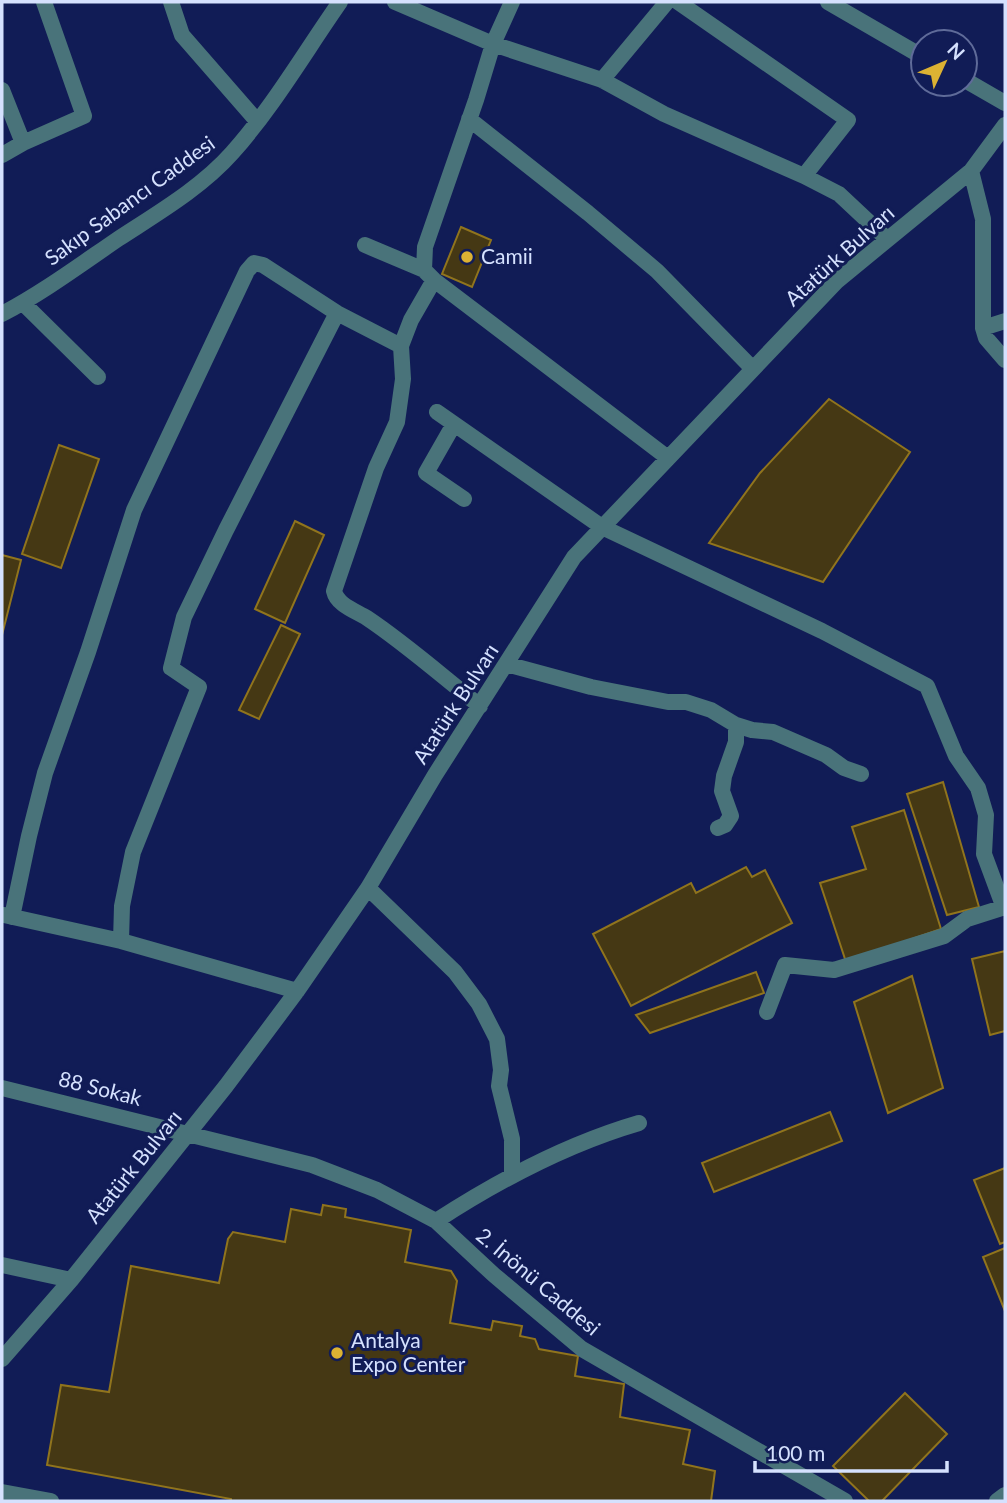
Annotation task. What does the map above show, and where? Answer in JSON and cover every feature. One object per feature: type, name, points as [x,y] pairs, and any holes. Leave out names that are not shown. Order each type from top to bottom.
[{"type":"street","points":[[2,155],[84,116],[44,2]]},
{"type":"street","points":[[171,2],[182,35],[257,121]]},
{"type":"street","name":"Sakıp Sabancı Caddesi","points":[[2,314],[23,303],[144,222],[214,172],[257,121],[340,2]]},
{"type":"street","points":[[395,2],[493,44],[602,80],[664,114],[804,176],[839,194],[887,240]]},
{"type":"street","points":[[480,706],[370,620],[342,604],[335,597],[334,591],[372,478],[397,422],[403,379],[401,346],[429,275],[425,247],[493,44],[512,2]]},
{"type":"street","points":[[602,80],[667,2]]},
{"type":"street","points":[[677,2],[848,120],[804,176]]},
{"type":"street","points":[[828,2],[909,49]]},
{"type":"street","points":[[979,88],[1005,103]]},
{"type":"street","points":[[2,90],[23,143]]},
{"type":"street","points":[[470,119],[589,213],[656,271],[753,369]]},
{"type":"street","name":"Atatürk Bulvarı","points":[[2,1359],[71,1280],[297,991],[368,888],[574,557],[836,281],[971,171],[1005,125]]},
{"type":"street","points":[[971,171],[983,219],[983,328],[986,338],[1005,360]]},
{"type":"street","points":[[365,246],[429,275],[668,458]]},
{"type":"street","points":[[297,991],[121,941],[7,916],[45,773],[134,510],[247,271],[254,262],[263,265],[337,313],[401,346]]},
{"type":"street","points":[[23,303],[98,377]]},
{"type":"street","points":[[121,941],[122,906],[133,852],[199,687],[171,668],[184,617],[337,313]]},
{"type":"street","points":[[983,328],[1005,321]]},
{"type":"street","points":[[437,412],[602,527],[822,631],[927,686],[956,756],[978,788],[986,815],[984,854],[1004,907],[967,919],[944,936],[834,970],[785,965],[767,1012]]},
{"type":"street","points":[[454,424],[426,473],[464,499]]},
{"type":"street","points":[[506,664],[592,687],[668,702],[687,702],[711,710],[736,725],[773,732],[826,755],[844,768],[862,774]]},
{"type":"street","points":[[718,828],[725,825],[731,816],[722,791],[724,776],[736,742],[736,725]]},
{"type":"street","points":[[368,888],[455,972],[479,1004],[497,1039],[501,1070],[499,1086],[512,1139],[512,1176]]},
{"type":"street","name":"88 Sokak","points":[[2,1088],[188,1133]]},
{"type":"street","points":[[436,1221],[484,1190],[512,1176],[607,1132],[639,1123]]},
{"type":"street","name":"2. İnönü Caddesi","points":[[188,1133],[312,1165],[377,1190],[436,1221],[494,1275],[582,1349],[845,1501]]},
{"type":"street","points":[[2,1265],[71,1280]]},
{"type":"street","points":[[2,1492],[51,1501]]},
{"type":"street","points":[[997,1501],[1005,1495]]},
{"type":"building","name":"Camii","points":[[461,227],[491,240],[472,287],[442,274]]},
{"type":"building","points":[[829,399],[910,452],[823,582],[709,543],[760,473]]},
{"type":"building","points":[[59,445],[99,459],[61,568],[22,554]]},
{"type":"building","points":[[295,521],[324,535],[285,623],[255,609]]},
{"type":"building","points":[[2,555],[21,560],[2,635]]},
{"type":"building","points":[[281,625],[300,634],[259,719],[239,710]]},
{"type":"building","points":[[943,782],[979,907],[947,915],[907,794]]},
{"type":"building","points":[[904,810],[941,929],[846,962],[820,883],[866,869],[852,827]]},
{"type":"building","points":[[746,867],[752,877],[765,870],[792,923],[631,1006],[593,934],[691,883],[696,893]]},
{"type":"building","points":[[1005,951],[1005,1031],[990,1035],[972,959]]},
{"type":"building","points":[[756,972],[764,993],[650,1033],[636,1015]]},
{"type":"building","points":[[912,976],[943,1088],[888,1113],[854,1002]]},
{"type":"building","points":[[830,1112],[842,1141],[714,1192],[702,1163]]},
{"type":"building","points":[[1005,1168],[1005,1242],[1000,1244],[974,1180]]},
{"type":"building","name":"Antalya Expo Center","points":[[323,1205],[346,1209],[345,1217],[411,1230],[405,1262],[451,1271],[457,1281],[450,1323],[491,1330],[493,1321],[522,1326],[520,1336],[535,1339],[539,1349],[578,1356],[575,1376],[624,1384],[620,1417],[690,1430],[683,1464],[715,1471],[711,1501],[231,1501],[47,1465],[61,1385],[109,1392],[131,1266],[219,1283],[228,1239],[233,1232],[285,1242],[291,1209],[321,1215]]},
{"type":"building","points":[[1005,1248],[1005,1311],[983,1257]]},
{"type":"building","points":[[905,1393],[947,1434],[882,1501],[869,1501],[833,1466]]},
{"type":"place","name":"Camii","points":[[467,257]]},
{"type":"place","name":"Antalya Expo Center","points":[[337,1353]]}]
